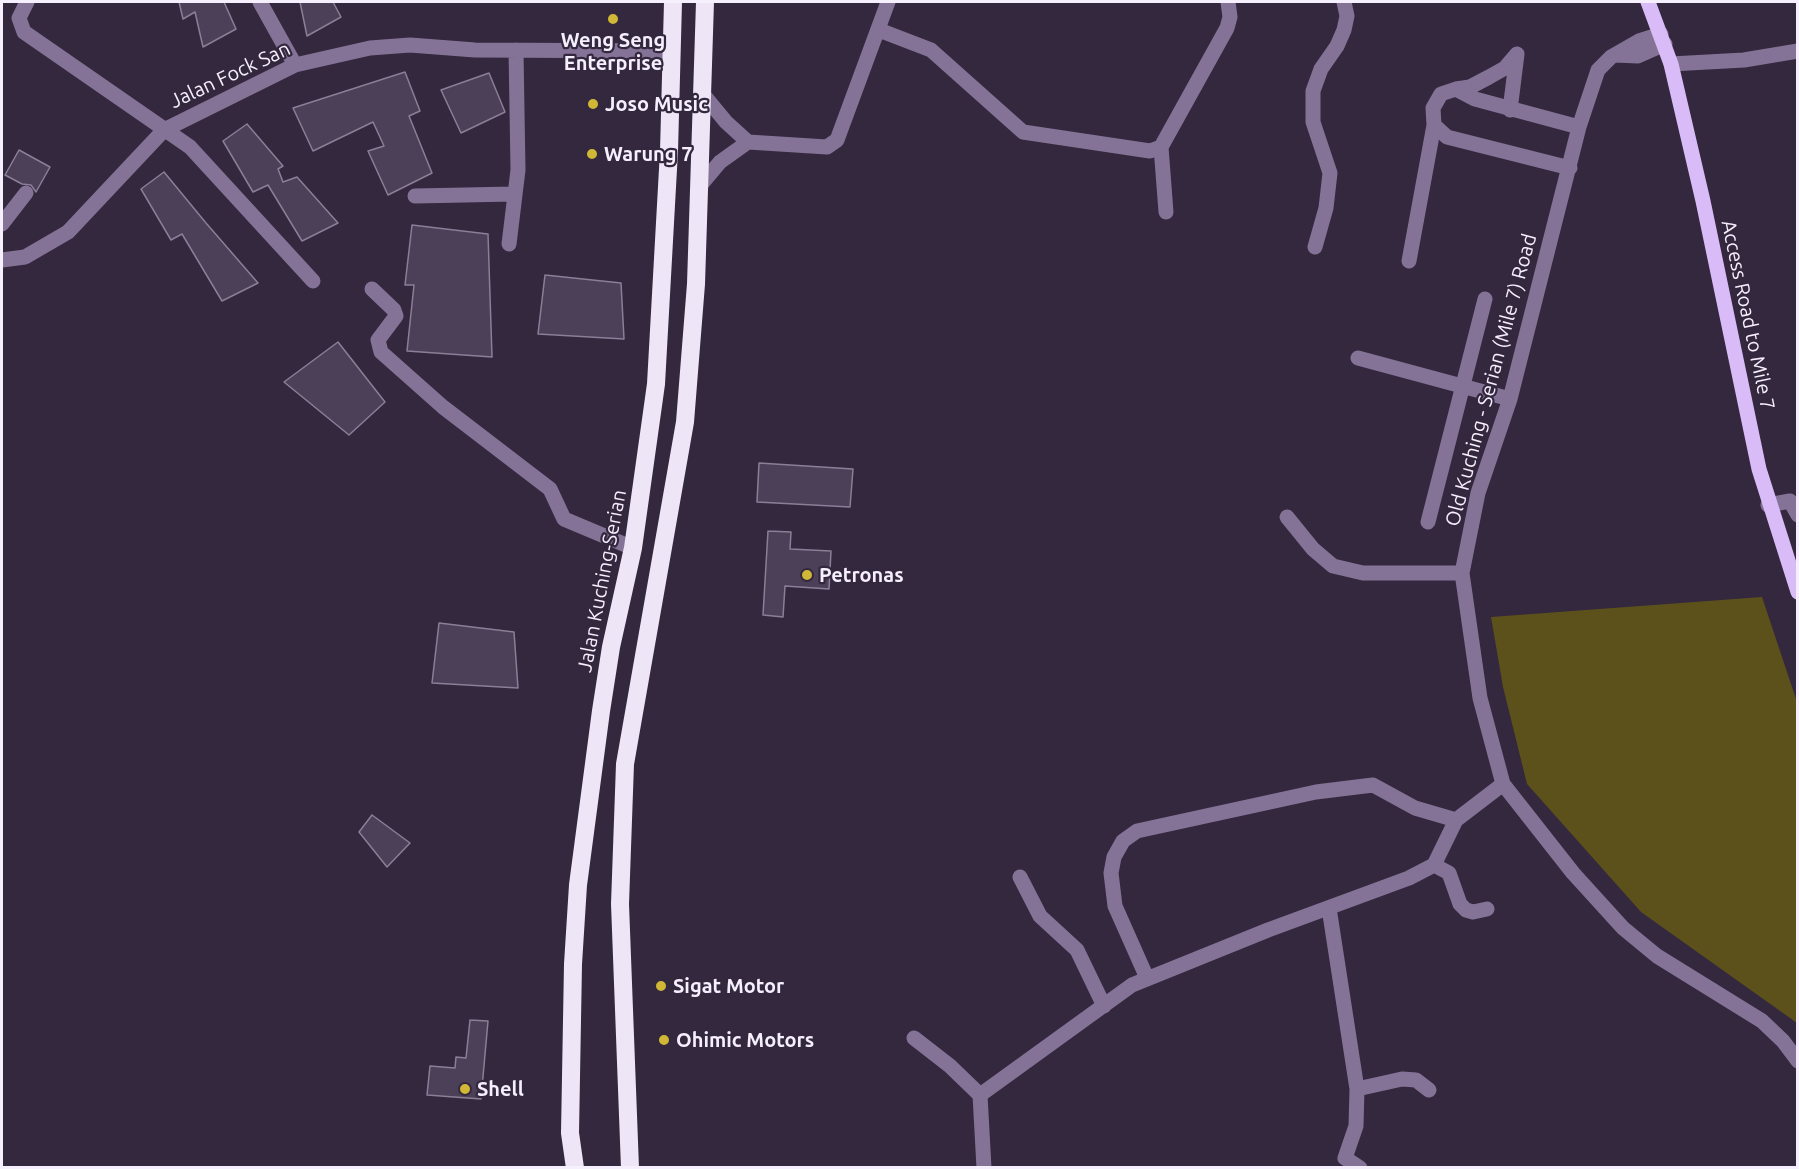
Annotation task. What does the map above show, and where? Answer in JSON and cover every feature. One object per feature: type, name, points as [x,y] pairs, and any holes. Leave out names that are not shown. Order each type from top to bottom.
[{"type":"highway","name":"Jalan Kuching-Serian","points":[[575,1167],[570,1133],[572,1002],[578,885],[604,690],[633,548],[649,448],[660,329],[669,151],[673,2]]},
{"type":"highway","points":[[630,1167],[620,904],[624,774],[685,422],[696,284],[705,2]]},
{"type":"main road","name":"Access Road to Mile 7","points":[[1648,2],[1671,64],[1768,505],[1797,592]]},
{"type":"street","points":[[27,2],[19,18],[24,32],[190,147],[313,280]]},
{"type":"street","points":[[260,2],[295,65]]},
{"type":"street","points":[[702,93],[726,123],[748,142],[827,147],[837,140],[888,2]]},
{"type":"street","points":[[1166,212],[1161,147],[1227,28],[1230,16],[1228,2]]},
{"type":"street","points":[[1315,247],[1326,208],[1330,173],[1313,122],[1313,91],[1321,69],[1337,46],[1344,30],[1347,16],[1344,2]]},
{"type":"street","points":[[879,30],[931,50],[1023,132],[1149,151],[1161,147]]},
{"type":"street","name":"Old Kuching - Serian (Mile 7) Road","points":[[1663,39],[1638,56],[1615,56],[1604,62],[1599,70],[1579,127],[1510,399],[1478,493],[1462,573],[1480,698],[1503,784],[1573,873],[1623,928],[1666,962],[1762,1021],[1783,1041],[1797,1061]]},
{"type":"street","name":"Jalan Fock San","points":[[2,261],[25,257],[68,232],[164,130],[295,65],[370,48],[400,46],[516,50],[671,51]]},
{"type":"street","points":[[509,244],[518,170],[516,50]]},
{"type":"street","points":[[1671,64],[1744,60],[1797,51]]},
{"type":"street","points":[[1409,261],[1434,125],[1432,117],[1436,101],[1441,94],[1470,87],[1505,68],[1517,54],[1510,110]]},
{"type":"street","points":[[1456,89],[1475,99],[1510,110],[1579,127]]},
{"type":"street","points":[[1434,125],[1447,137],[1570,168]]},
{"type":"street","points":[[699,187],[720,162],[748,142]]},
{"type":"street","points":[[2,224],[26,193]]},
{"type":"street","points":[[415,196],[514,194]]},
{"type":"street","points":[[372,289],[394,310],[396,316],[378,340],[381,352],[443,407],[550,489],[564,519],[633,548]]},
{"type":"street","points":[[1428,522],[1485,299]]},
{"type":"street","points":[[1358,358],[1510,399]]},
{"type":"street","points":[[1768,505],[1790,501],[1797,515]]},
{"type":"street","points":[[1287,517],[1312,549],[1333,566],[1363,573],[1462,573]]},
{"type":"street","points":[[980,1095],[1146,978],[1409,878],[1434,865],[1456,820],[1503,784]]},
{"type":"street","points":[[1146,978],[1115,906],[1111,873],[1114,857],[1123,842],[1137,831],[1201,815],[1316,792],[1373,785],[1415,808],[1456,820]]},
{"type":"street","points":[[1434,865],[1449,873],[1460,904],[1466,910],[1473,912],[1487,909]]},
{"type":"street","points":[[1020,878],[1040,916],[1077,950],[1104,1006]]},
{"type":"street","points":[[1329,908],[1357,1089],[1356,1126],[1340,1162],[1360,1167]]},
{"type":"street","points":[[914,1038],[950,1066],[980,1095],[984,1167]]},
{"type":"street","points":[[1357,1089],[1402,1079],[1416,1080],[1429,1090]]},
{"type":"shaded area","points":[[1762,597],[1797,702],[1797,1023],[1641,912],[1527,784],[1503,687],[1491,617]]},
{"type":"building","points":[[179,2],[224,2],[236,29],[203,47],[195,12],[183,19]]},
{"type":"building","points":[[300,2],[333,2],[341,17],[307,36]]},
{"type":"building","points":[[405,72],[420,111],[409,116],[432,173],[388,195],[368,151],[384,146],[373,122],[313,151],[293,108]]},
{"type":"building","points":[[489,73],[505,112],[461,133],[441,90]]},
{"type":"building","points":[[247,124],[283,166],[278,169],[283,182],[297,177],[338,223],[302,241],[268,185],[253,192],[223,141]]},
{"type":"building","points":[[19,150],[50,167],[36,192],[31,185],[22,184],[5,175]]},
{"type":"building","points":[[164,172],[258,283],[222,301],[182,234],[171,240],[141,189]]},
{"type":"building","points":[[412,225],[488,234],[492,357],[407,351],[414,285],[405,285]]},
{"type":"building","points":[[545,275],[621,283],[624,339],[538,334]]},
{"type":"building","points":[[338,342],[385,402],[349,435],[284,382]]},
{"type":"building","points":[[759,463],[853,469],[850,507],[757,502]]},
{"type":"building","points":[[768,531],[791,532],[790,549],[831,551],[829,589],[785,586],[783,617],[763,615]]},
{"type":"building","points":[[439,623],[514,632],[518,688],[432,683]]},
{"type":"building","points":[[372,815],[410,843],[387,867],[359,832]]},
{"type":"building","points":[[470,1020],[488,1021],[481,1099],[427,1095],[430,1066],[455,1068],[456,1057],[466,1058]]},
{"type":"place","name":"Weng Seng Enterprise","points":[[613,19]]},
{"type":"place","name":"Joso Music","points":[[593,104]]},
{"type":"place","name":"Warung 7","points":[[592,154]]},
{"type":"place","name":"Petronas","points":[[807,575]]},
{"type":"place","name":"Sigat Motor","points":[[661,986]]},
{"type":"place","name":"Ohimic Motors","points":[[664,1040]]},
{"type":"place","name":"Shell","points":[[465,1089]]}]
